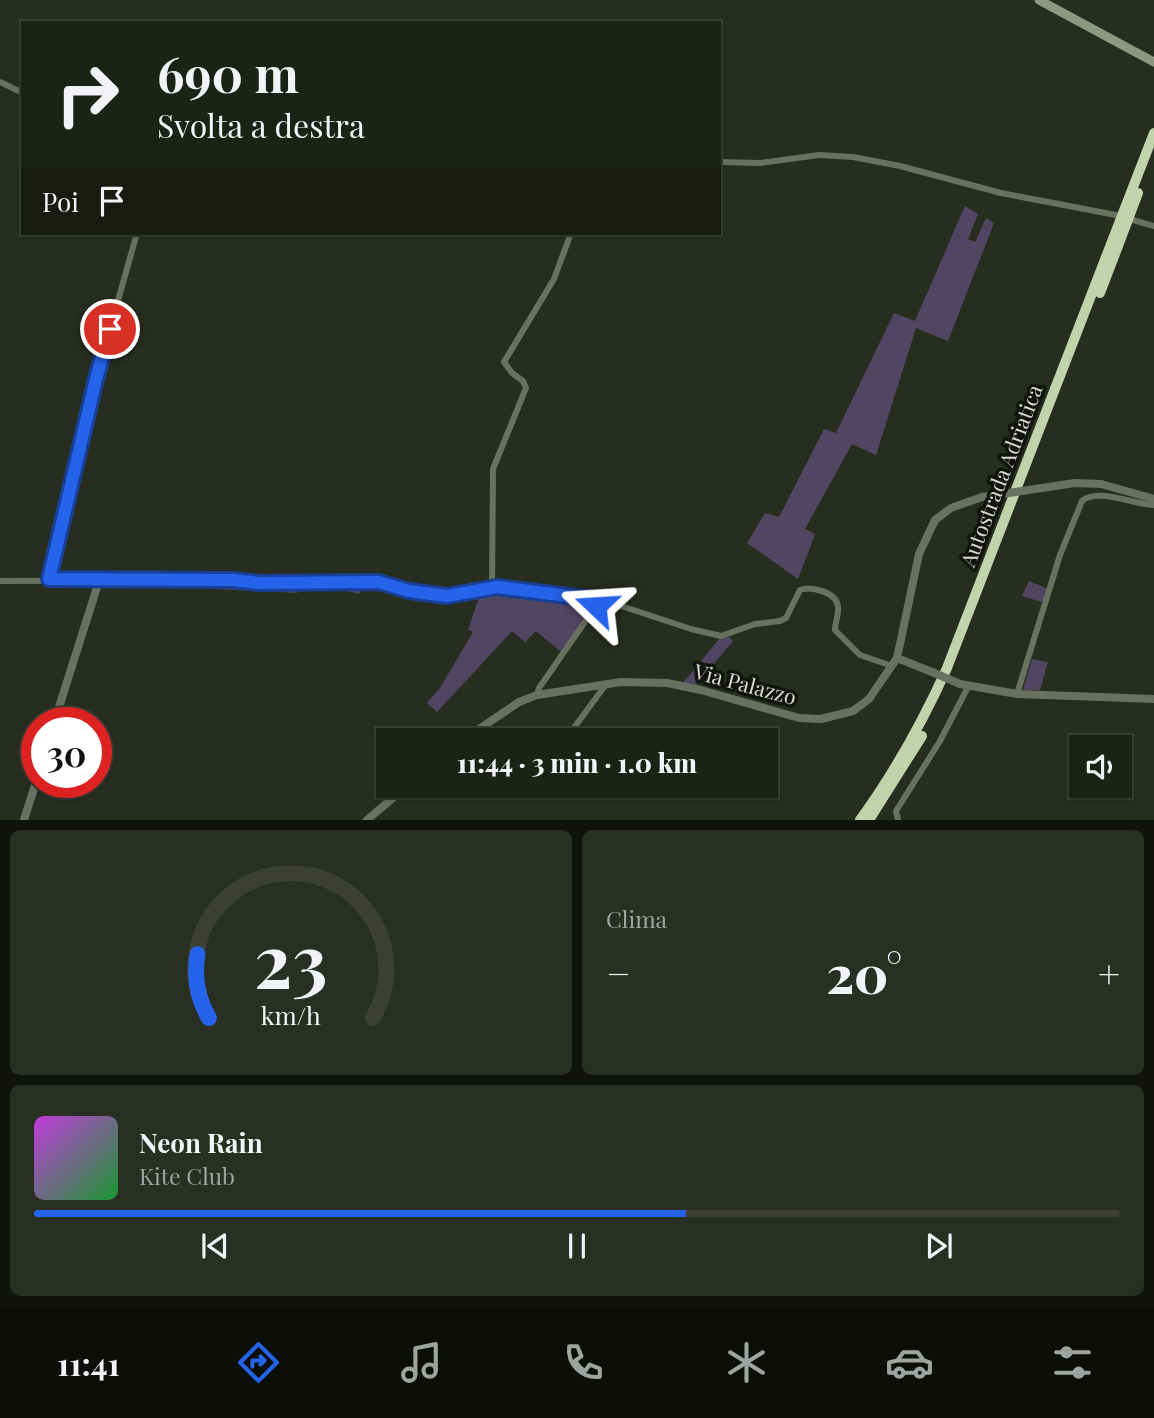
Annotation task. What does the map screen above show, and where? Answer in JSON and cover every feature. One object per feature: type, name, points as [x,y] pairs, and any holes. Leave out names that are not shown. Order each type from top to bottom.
[{"type":"highway","name":"Autostrada Adriatica","points":[[869,820],[924,733],[956,667],[1154,133]]},
{"type":"highway","name":"Autostrada Adriatica","points":[[860,820],[906,748],[947,668],[1114,245],[1154,152]]},
{"type":"main road","points":[[1039,0],[1154,62]]},
{"type":"street","points":[[0,82],[21,92]]},
{"type":"street","points":[[721,162],[760,163],[819,155],[853,157],[1154,226]]},
{"type":"street","points":[[49,579],[96,379],[136,235]]},
{"type":"street","points":[[492,588],[493,469],[526,388],[526,384],[512,373],[504,362],[554,279],[570,235]]},
{"type":"street","name":"Via Palazzo","points":[[481,728],[519,702],[537,695],[607,683],[667,683],[701,690],[784,715],[821,719],[853,711],[869,699],[894,662],[919,554],[926,536],[942,513],[960,503],[982,497],[1075,483],[1101,484],[1154,502]]},
{"type":"street","points":[[1017,694],[1060,555],[1082,502],[1086,498],[1099,496],[1154,502]]},
{"type":"street","points":[[0,581],[49,579],[379,582],[409,591],[447,596],[492,588],[606,601],[721,636],[755,624],[786,618],[800,590],[811,588],[830,595],[836,601],[839,608],[835,630],[860,655],[932,672],[964,686],[1017,694],[1154,699]]},
{"type":"street","points":[[59,707],[99,581]]},
{"type":"street","points":[[537,695],[539,688],[597,602]]},
{"type":"street","points":[[574,728],[607,683]]},
{"type":"street","points":[[898,820],[896,811],[940,740],[964,686]]},
{"type":"street","points":[[24,820],[31,798]]},
{"type":"street","points":[[367,820],[393,798]]},
{"type":"shaded area","points":[[965,206],[978,214],[968,239],[975,242],[986,218],[994,223],[948,341],[916,328],[876,455],[852,444],[805,529],[815,534],[798,579],[747,543],[765,513],[779,517],[824,429],[836,433],[894,313],[915,321]]},
{"type":"shaded area","points":[[220,581],[364,583],[359,594],[337,588],[297,589],[297,593],[217,589]]},
{"type":"shaded area","points":[[1029,581],[1048,589],[1045,603],[1022,596]]},
{"type":"shaded area","points":[[495,590],[592,601],[595,605],[561,652],[536,631],[525,642],[512,631],[437,712],[427,703],[440,688],[473,632],[468,630],[480,594]]},
{"type":"shaded area","points":[[729,637],[733,641],[696,685],[683,683],[720,638]]},
{"type":"shaded area","points":[[1032,659],[1048,662],[1040,690],[1023,690]]},
{"type":"route","points":[[110,329],[49,579],[379,582],[409,591],[447,596],[497,587],[592,599],[597,602],[596,606]]}]
